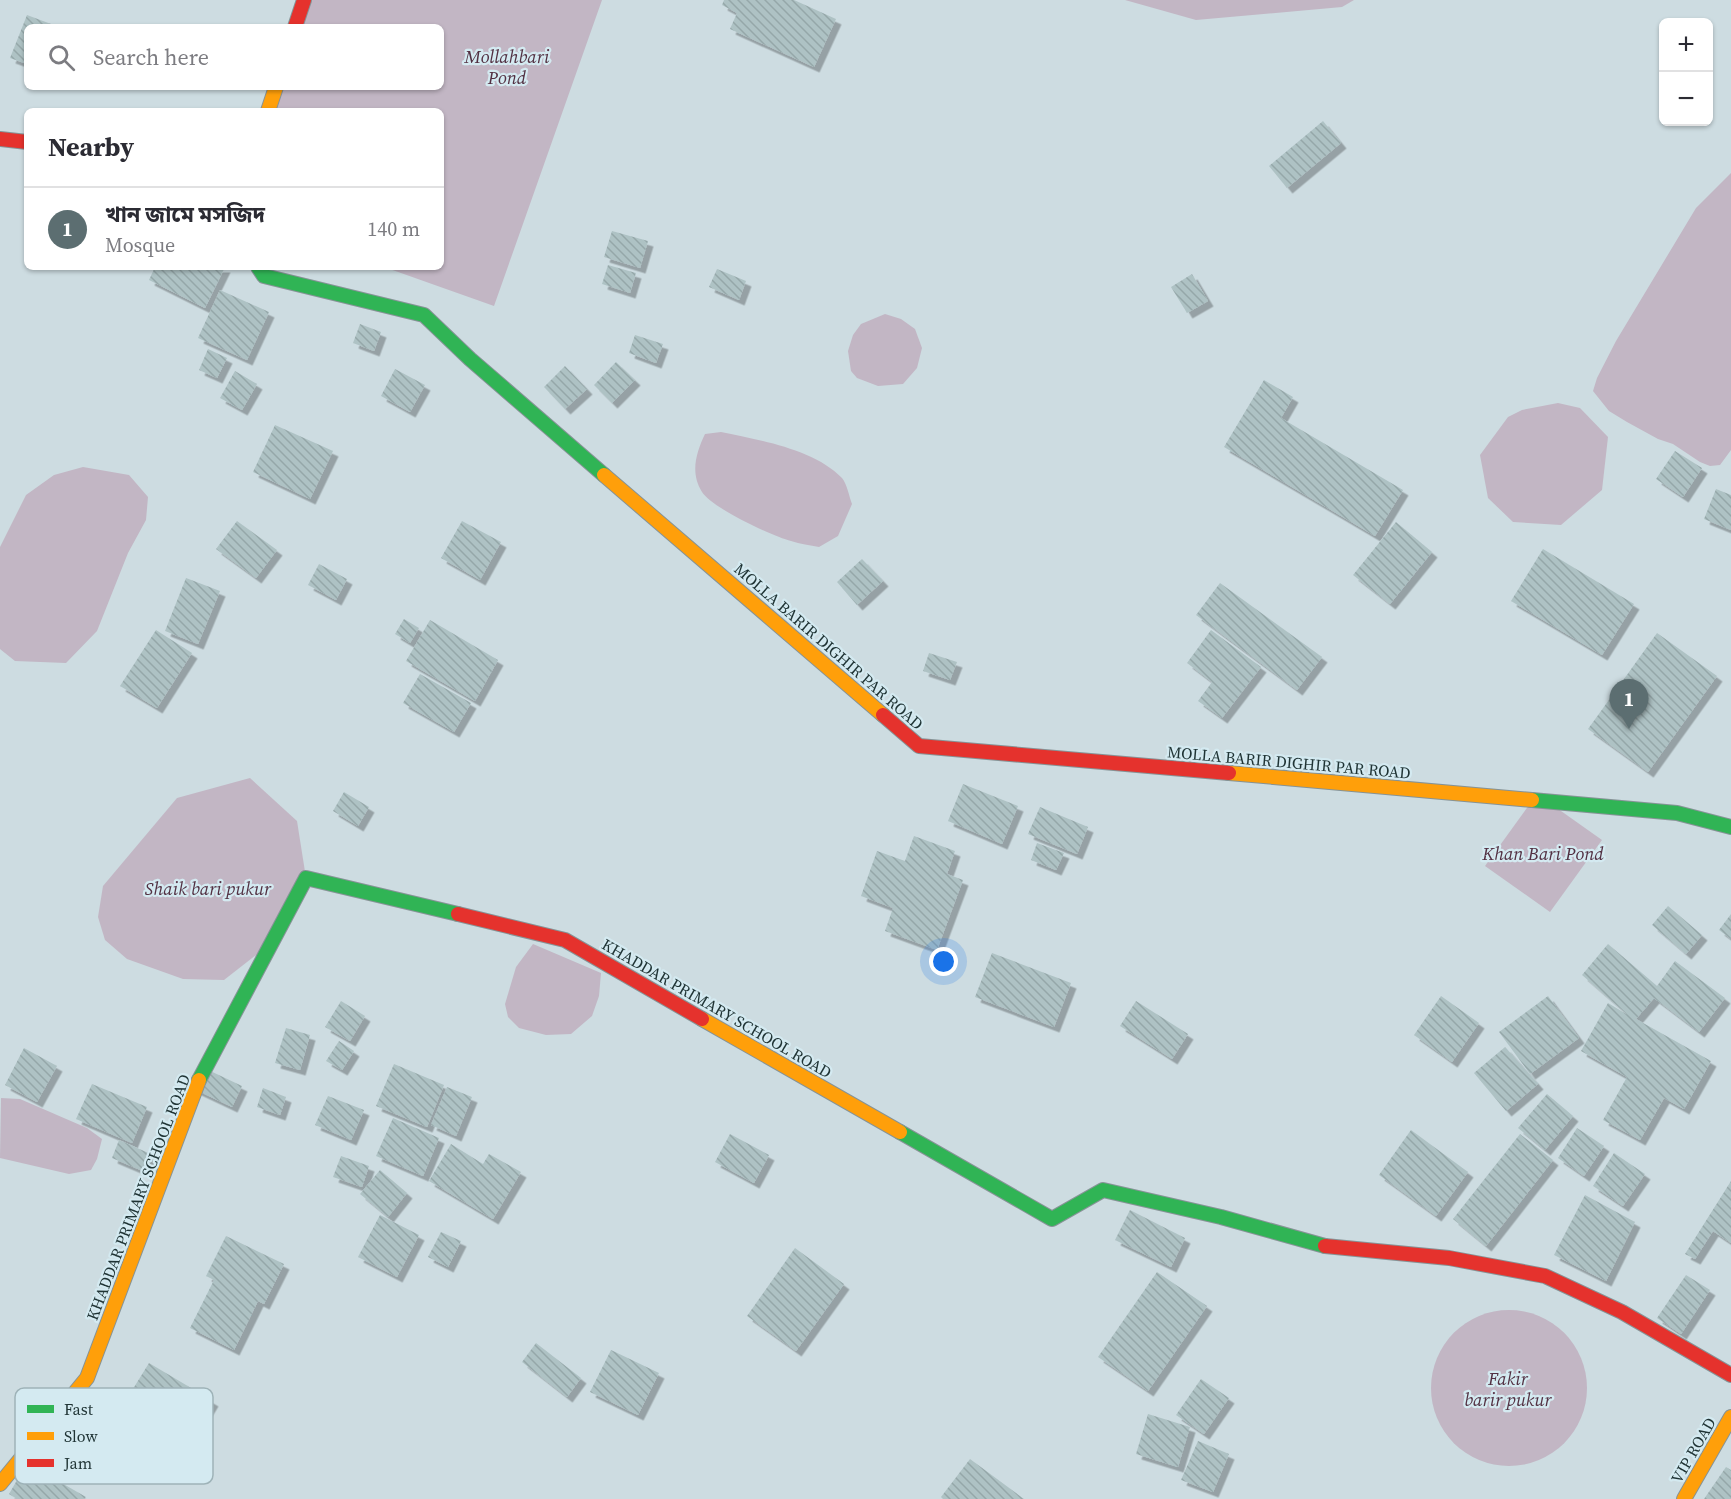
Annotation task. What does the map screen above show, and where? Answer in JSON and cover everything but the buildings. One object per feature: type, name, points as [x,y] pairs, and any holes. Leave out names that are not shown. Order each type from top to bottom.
[{"type":"street","points":[[297,24],[304,0]]},
{"type":"street","points":[[269,108],[275,90]]},
{"type":"street","points":[[0,139],[24,142]]},
{"type":"street","name":"MOLLA BARIR DIGHIR PAR ROAD","points":[[260,270],[264,276],[424,315],[470,359],[919,746],[1677,813],[1731,827]]},
{"type":"street","name":"KHADDAR PRIMARY SCHOOL ROAD","points":[[79,1388],[87,1378],[194,1089],[306,878],[565,940],[1052,1219],[1103,1190],[1221,1217],[1317,1245],[1449,1258],[1545,1276],[1622,1312],[1731,1375]]},
{"type":"street","name":"VIP ROAD","points":[[1684,1499],[1731,1417]]},
{"type":"street","name":"KHADDAR PRIMARY SCHOOL ROAD","points":[[0,1484],[15,1466]]},
{"type":"water","name":"Mollahbari Pond","points":[[304,0],[602,0],[494,306],[392,270],[444,270],[444,108],[265,108],[272,90],[444,90],[444,24],[295,24]]},
{"type":"water","points":[[1125,0],[1354,0],[1342,7],[1196,20]]},
{"type":"water","points":[[1731,173],[1731,450],[1720,465],[1710,466],[1609,411],[1593,391],[1616,341],[1696,208]]},
{"type":"water","points":[[885,314],[901,319],[915,329],[922,348],[917,368],[903,384],[878,386],[857,378],[851,371],[848,351],[853,335],[861,324]]},
{"type":"water","points":[[1558,403],[1580,408],[1608,437],[1602,490],[1561,525],[1513,522],[1488,498],[1480,455],[1508,417],[1522,410]]},
{"type":"water","points":[[721,432],[769,442],[801,453],[817,460],[842,478],[852,504],[838,536],[819,547],[794,542],[743,521],[708,498],[702,492],[696,478],[697,456],[705,434]]},
{"type":"water","points":[[83,467],[129,475],[148,497],[146,520],[128,553],[97,631],[66,663],[15,661],[0,649],[0,547],[26,495],[54,475]]},
{"type":"water","name":"Shaik bari pukur","points":[[250,778],[297,821],[306,878],[260,952],[224,980],[183,979],[127,959],[105,940],[98,917],[103,886],[177,798]]},
{"type":"water","name":"Khan Bari Pond","points":[[1537,794],[1602,840],[1550,912],[1485,866]]},
{"type":"water","points":[[533,944],[601,973],[599,996],[592,1016],[571,1034],[546,1035],[519,1028],[508,1017],[505,1004],[516,967]]},
{"type":"water","points":[[1,1098],[20,1099],[87,1128],[102,1139],[97,1159],[91,1170],[69,1174],[0,1158]]},
{"type":"water","name":"Fakir barir pukur","points":[[1509,1310],[1524,1311],[1539,1316],[1553,1323],[1564,1333],[1574,1344],[1581,1358],[1586,1373],[1586,1403],[1581,1418],[1574,1432],[1564,1443],[1553,1453],[1539,1460],[1524,1465],[1509,1466],[1494,1465],[1479,1460],[1465,1453],[1454,1443],[1444,1432],[1437,1418],[1432,1403],[1431,1388],[1432,1373],[1437,1358],[1444,1344],[1454,1333],[1465,1323],[1479,1316],[1494,1311]]},
{"type":"traffic: fast","points":[[260,270],[264,276],[424,315],[470,359],[604,475]]},
{"type":"traffic: fast","points":[[1532,800],[1677,813],[1731,827]]},
{"type":"traffic: fast","points":[[199,1080],[306,878],[458,914]]},
{"type":"traffic: fast","points":[[900,1132],[1052,1219],[1103,1190],[1221,1217],[1325,1246]]},
{"type":"traffic: slow","points":[[269,108],[275,90]]},
{"type":"traffic: slow","points":[[604,475],[883,715]]},
{"type":"traffic: slow","points":[[1229,773],[1532,800]]},
{"type":"traffic: slow","points":[[702,1019],[900,1132]]},
{"type":"traffic: slow","points":[[79,1388],[87,1378],[199,1080]]},
{"type":"traffic: slow","points":[[1684,1499],[1731,1417]]},
{"type":"traffic: slow","points":[[0,1484],[15,1466]]},
{"type":"traffic: jam","points":[[296,24],[304,0]]},
{"type":"traffic: jam","points":[[0,139],[24,142]]},
{"type":"traffic: jam","points":[[883,715],[919,746],[1229,773]]},
{"type":"traffic: jam","points":[[458,914],[565,940],[702,1019]]},
{"type":"traffic: jam","points":[[1325,1246],[1449,1258],[1545,1276],[1622,1312],[1731,1375]]},
{"type":"place","name":"খান জামে মসজিদ","points":[[1629,729]]}]
